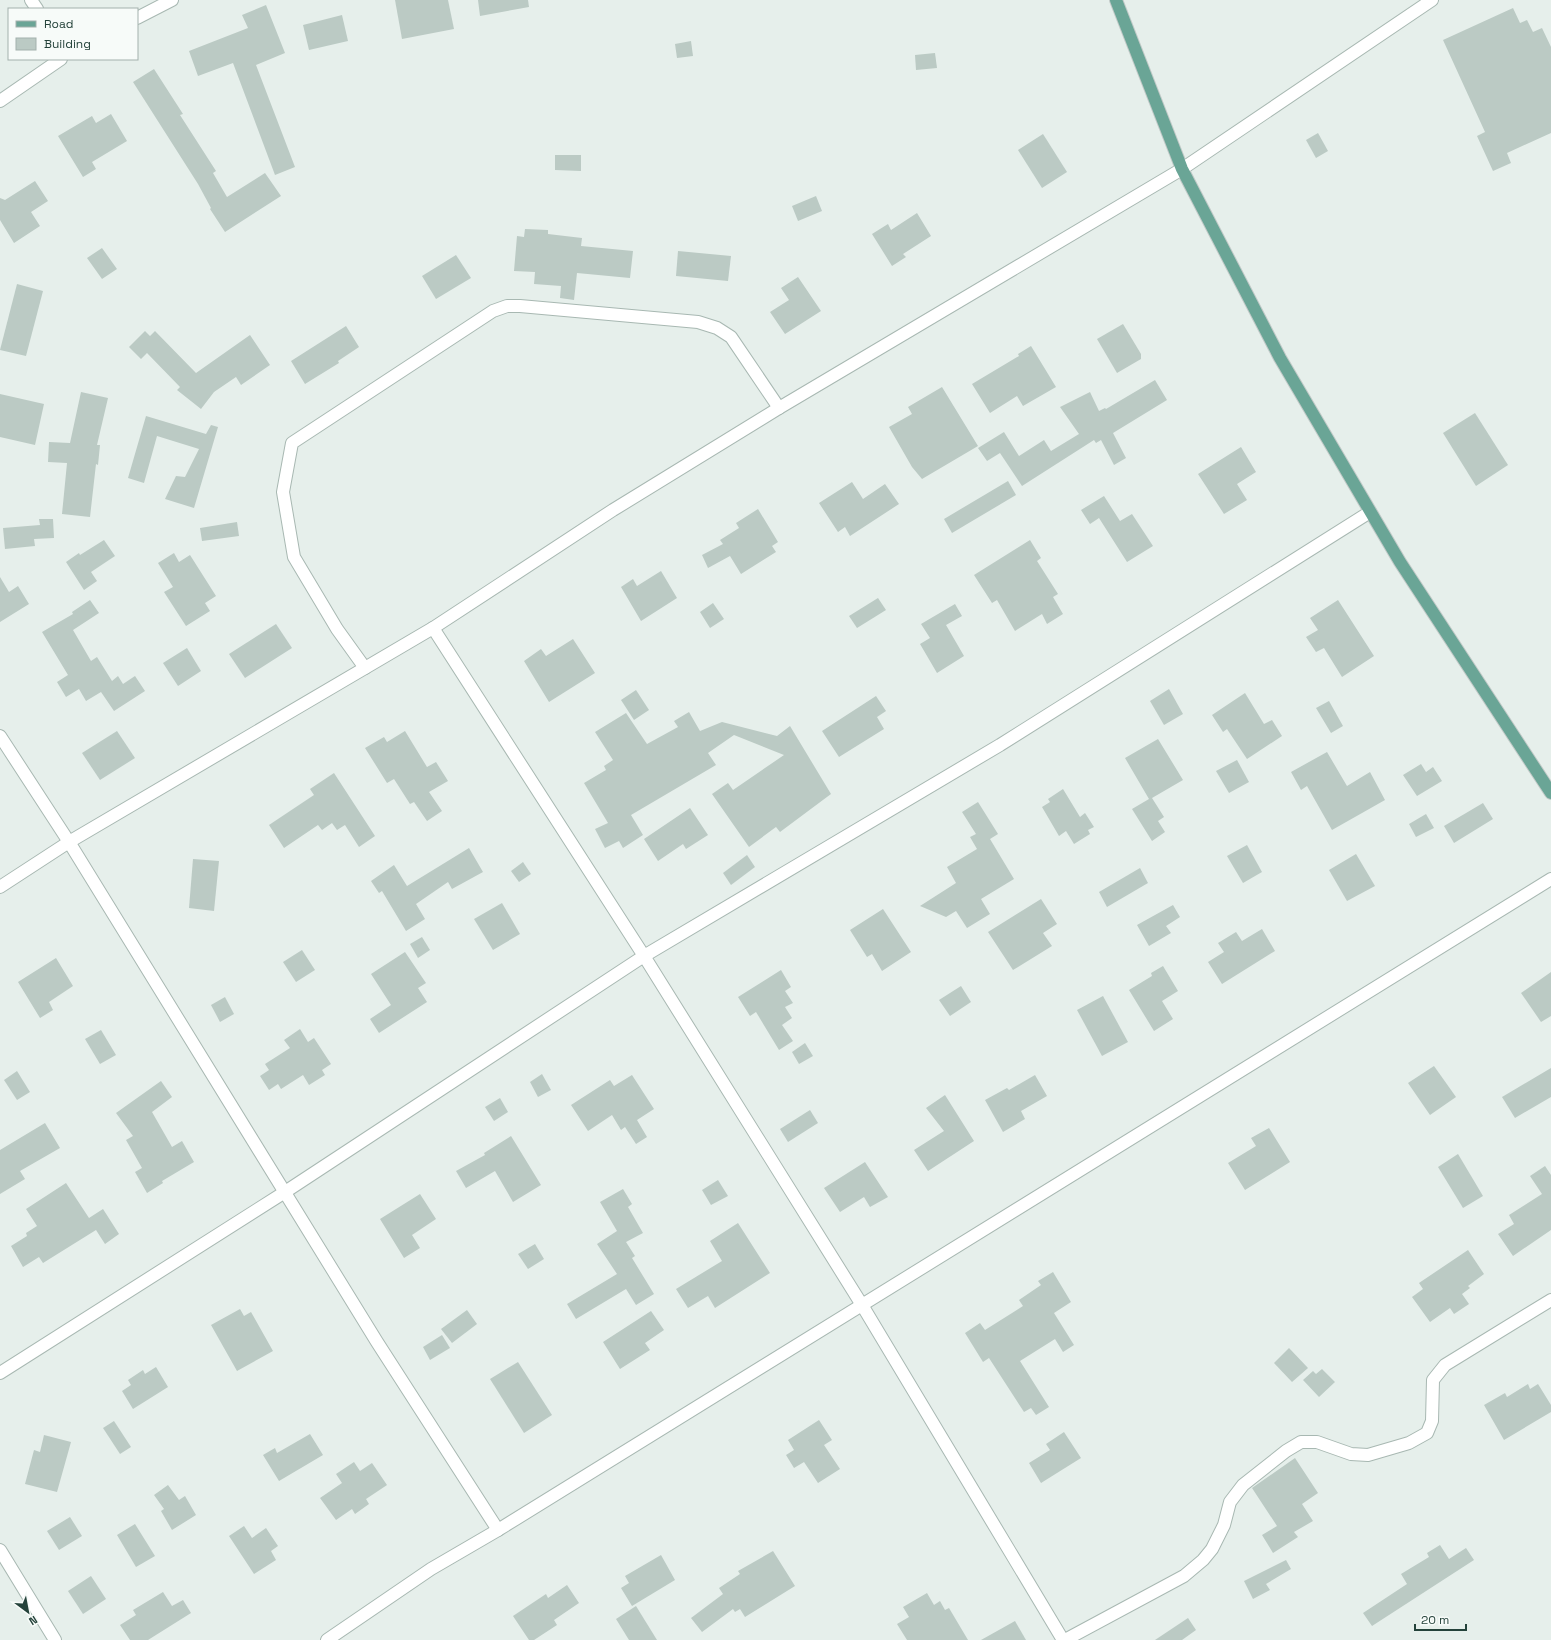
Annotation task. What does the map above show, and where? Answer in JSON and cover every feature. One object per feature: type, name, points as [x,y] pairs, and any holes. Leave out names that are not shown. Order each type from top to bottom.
[{"type":"main road","points":[[1116,0],[1182,168],[1280,358],[1400,562],[1551,793]]},
{"type":"street","points":[[138,17],[172,0]]},
{"type":"street","points":[[0,887],[69,842],[433,628],[613,510],[779,408],[1182,168],[1432,0]]},
{"type":"street","points":[[0,101],[59,60]]},
{"type":"street","points":[[365,668],[337,629],[294,558],[283,492],[292,443],[493,311],[507,306],[520,306],[698,322],[717,328],[731,337],[779,408]]},
{"type":"street","points":[[0,1373],[285,1192],[644,956],[1000,745],[1370,512]]},
{"type":"street","points":[[433,628],[644,956],[862,1305],[1064,1640],[1184,1576],[1203,1560],[1212,1549],[1224,1525],[1230,1502],[1243,1485],[1286,1451],[1301,1442],[1317,1442],[1351,1454],[1368,1455],[1408,1443],[1427,1433],[1432,1421],[1433,1380],[1446,1365],[1551,1300]]},
{"type":"street","points":[[0,736],[69,842],[378,1342],[498,1530]]},
{"type":"street","points":[[327,1640],[431,1569],[498,1530],[1551,879]]},
{"type":"street","points":[[0,1550],[55,1640]]},
{"type":"building","points":[[395,0],[448,0],[454,29],[402,39]]},
{"type":"building","points":[[478,0],[528,0],[529,7],[480,16]]},
{"type":"building","points":[[266,5],[285,53],[256,65],[295,167],[275,175],[233,63],[198,76],[189,51],[248,28],[242,15]]},
{"type":"building","points":[[1513,8],[1520,23],[1527,20],[1533,32],[1542,28],[1551,47],[1551,133],[1507,153],[1511,163],[1493,171],[1477,136],[1485,132],[1443,40]]},
{"type":"building","points":[[342,15],[348,41],[309,50],[303,25]]},
{"type":"building","points":[[691,41],[693,56],[677,58],[675,44]]},
{"type":"building","points":[[935,53],[937,68],[916,70],[915,55]]},
{"type":"building","points":[[154,69],[183,114],[180,115],[216,171],[213,173],[227,197],[265,173],[281,196],[225,232],[210,209],[211,208],[198,184],[133,82]]},
{"type":"building","points":[[111,114],[127,141],[92,162],[96,169],[83,177],[58,136],[92,116],[96,123]]},
{"type":"building","points":[[1318,133],[1328,151],[1316,158],[1306,140]]},
{"type":"building","points":[[1043,134],[1067,172],[1042,188],[1018,150]]},
{"type":"building","points":[[555,155],[581,155],[581,171],[555,170]]},
{"type":"building","points":[[35,181],[48,201],[31,212],[40,226],[14,243],[0,220],[0,198],[5,200]]},
{"type":"building","points":[[816,196],[822,211],[798,221],[792,206]]},
{"type":"building","points":[[917,213],[931,236],[903,254],[906,257],[892,266],[872,234],[888,224],[891,230]]},
{"type":"building","points":[[525,229],[548,230],[548,234],[582,238],[581,246],[633,251],[630,278],[577,273],[574,300],[560,298],[561,286],[534,284],[535,272],[514,271],[517,236],[524,237]]},
{"type":"building","points":[[102,248],[117,269],[102,279],[87,258]]},
{"type":"building","points":[[678,251],[731,256],[728,281],[676,276]]},
{"type":"building","points":[[456,255],[471,278],[436,299],[422,276]]},
{"type":"building","points":[[798,277],[821,311],[785,334],[770,312],[789,300],[781,288]]},
{"type":"building","points":[[17,284],[43,291],[26,356],[0,350]]},
{"type":"building","points":[[1123,324],[1141,354],[1141,359],[1117,373],[1097,339]]},
{"type":"building","points":[[346,326],[359,347],[338,361],[339,363],[305,384],[291,361]]},
{"type":"building","points":[[145,331],[150,336],[155,331],[196,373],[250,335],[270,365],[241,385],[236,377],[214,392],[201,409],[177,390],[180,387],[147,353],[141,359],[129,347]]},
{"type":"building","points":[[1031,346],[1056,387],[1023,406],[1017,396],[990,413],[972,384],[1019,356],[1018,354]]},
{"type":"building","points":[[1155,380],[1167,400],[1113,433],[1126,458],[1114,465],[1101,440],[1096,443],[1094,440],[1022,486],[1000,453],[987,461],[978,448],[1004,432],[1019,456],[1044,440],[1051,451],[1079,434],[1060,407],[1090,392],[1099,411],[1105,408],[1106,409]]},
{"type":"building","points":[[942,387],[978,446],[922,479],[912,467],[889,427],[912,414],[908,407]]},
{"type":"building","points":[[81,392],[108,398],[97,445],[100,445],[98,465],[96,464],[90,517],[62,514],[67,463],[48,462],[49,442],[70,443]]},
{"type":"building","points":[[0,394],[44,404],[35,445],[0,437]]},
{"type":"building","points":[[1475,413],[1508,465],[1476,486],[1443,433]]},
{"type":"building","points":[[146,416],[206,434],[211,425],[218,427],[194,508],[165,499],[176,476],[185,477],[199,449],[157,436],[144,483],[128,478]]},
{"type":"building","points":[[1241,447],[1256,472],[1237,484],[1247,500],[1224,514],[1198,474]]},
{"type":"building","points":[[1008,481],[1016,495],[952,533],[944,519]]},
{"type":"building","points":[[852,482],[863,499],[885,484],[899,504],[850,536],[845,527],[838,532],[819,503]]},
{"type":"building","points":[[1104,496],[1120,521],[1132,514],[1153,546],[1127,562],[1099,518],[1090,524],[1081,510]]},
{"type":"building","points":[[758,509],[778,542],[772,546],[776,552],[741,574],[730,556],[708,568],[702,555],[723,544],[720,540],[739,528],[736,523]]},
{"type":"building","points":[[39,519],[53,519],[54,538],[34,539],[35,546],[5,549],[3,528],[40,525]]},
{"type":"building","points":[[237,522],[239,536],[202,541],[200,528]]},
{"type":"building","points":[[104,540],[115,556],[91,572],[97,581],[84,590],[66,562],[79,553],[80,555]]},
{"type":"building","points":[[1030,540],[1041,558],[1037,561],[1058,594],[1053,597],[1063,614],[1047,624],[1042,614],[1015,631],[997,600],[992,603],[974,575]]},
{"type":"building","points":[[174,553],[179,562],[190,555],[216,596],[205,603],[210,611],[186,626],[164,592],[173,587],[158,563]]},
{"type":"building","points":[[661,571],[677,598],[641,621],[621,587],[633,579],[637,586]]},
{"type":"building","points":[[0,577],[9,592],[18,586],[29,604],[0,622]]},
{"type":"building","points":[[878,598],[886,610],[857,628],[849,616]]},
{"type":"building","points":[[90,600],[99,613],[73,630],[91,661],[97,657],[112,681],[118,676],[123,684],[135,676],[145,691],[114,711],[101,692],[86,701],[79,689],[66,697],[57,682],[68,675],[42,632],[73,614],[72,612]]},
{"type":"building","points":[[1338,600],[1374,656],[1342,677],[1324,648],[1316,652],[1306,637],[1318,630],[1310,618]]},
{"type":"building","points":[[713,603],[724,619],[710,628],[700,612]]},
{"type":"building","points":[[955,604],[962,616],[946,625],[964,656],[937,673],[920,644],[930,638],[921,624]]},
{"type":"building","points":[[276,624],[292,648],[245,678],[229,654]]},
{"type":"building","points":[[573,639],[595,673],[549,702],[524,661],[541,649],[546,656]]},
{"type":"building","points":[[187,648],[201,671],[178,686],[163,663]]},
{"type":"building","points":[[1169,689],[1183,714],[1164,725],[1150,701]]},
{"type":"building","points":[[636,690],[649,710],[634,720],[621,700]]},
{"type":"building","points":[[1245,693],[1264,724],[1272,720],[1282,736],[1247,759],[1227,729],[1223,732],[1212,715]]},
{"type":"building","points":[[876,696],[886,711],[877,717],[884,729],[839,757],[822,731]]},
{"type":"building","points":[[1329,701],[1343,726],[1331,733],[1316,708]]},
{"type":"building","points":[[689,712],[700,731],[722,722],[777,736],[790,726],[831,794],[780,832],[776,827],[749,847],[712,794],[728,783],[733,790],[784,755],[734,735],[708,753],[716,765],[631,815],[643,835],[623,848],[619,841],[605,848],[595,829],[608,823],[584,783],[606,770],[604,766],[613,760],[595,732],[626,713],[647,744],[678,727],[674,721]]},
{"type":"building","points":[[117,731],[135,758],[100,780],[82,753]]},
{"type":"building","points":[[405,731],[427,767],[436,762],[448,781],[429,792],[442,811],[427,821],[414,802],[410,804],[394,779],[387,783],[365,748],[384,737],[387,742]]},
{"type":"building","points":[[1158,739],[1183,780],[1152,798],[1164,817],[1158,821],[1165,832],[1152,841],[1132,809],[1149,799],[1125,758]]},
{"type":"building","points":[[1327,752],[1347,786],[1370,772],[1385,800],[1332,830],[1307,786],[1301,790],[1291,772]]},
{"type":"building","points":[[1237,760],[1249,782],[1229,793],[1216,771]]},
{"type":"building","points":[[1421,764],[1426,772],[1433,767],[1442,781],[1417,796],[1403,775]]},
{"type":"building","points":[[334,773],[375,836],[359,847],[345,825],[337,830],[332,823],[322,830],[318,825],[284,848],[269,825],[314,795],[310,789]]},
{"type":"building","points":[[1063,789],[1080,817],[1085,813],[1094,827],[1088,830],[1090,834],[1074,844],[1066,831],[1059,836],[1042,807],[1050,802],[1048,799]]},
{"type":"building","points":[[978,802],[998,834],[990,839],[1014,879],[981,899],[990,914],[967,928],[956,911],[946,917],[920,906],[956,883],[947,867],[977,849],[970,837],[976,834],[962,812]]},
{"type":"building","points":[[1483,803],[1493,819],[1454,843],[1444,826]]},
{"type":"building","points":[[690,808],[708,835],[686,849],[683,844],[658,861],[644,839]]},
{"type":"building","points":[[1426,814],[1434,828],[1416,837],[1409,824]]},
{"type":"building","points":[[1247,845],[1262,872],[1243,883],[1227,856]]},
{"type":"building","points":[[469,848],[483,872],[452,889],[448,882],[416,904],[425,919],[406,931],[382,891],[379,893],[371,881],[394,865],[407,886]]},
{"type":"building","points":[[1356,854],[1375,886],[1347,901],[1329,870]]},
{"type":"building","points":[[747,855],[755,867],[731,885],[723,873]]},
{"type":"building","points":[[193,859],[219,861],[214,911],[189,908]]},
{"type":"building","points":[[523,862],[531,874],[519,882],[511,871]]},
{"type":"building","points":[[1140,868],[1148,883],[1107,907],[1099,892]]},
{"type":"building","points":[[1041,899],[1057,924],[1043,933],[1052,946],[1013,970],[988,932]]},
{"type":"building","points":[[502,903],[520,934],[493,950],[474,919]]},
{"type":"building","points":[[1173,905],[1180,917],[1166,926],[1171,933],[1149,946],[1137,925]]},
{"type":"building","points":[[883,909],[911,952],[882,971],[872,954],[867,957],[850,930]]},
{"type":"building","points":[[1262,929],[1275,951],[1222,984],[1208,962],[1224,952],[1218,943],[1236,932],[1242,941]]},
{"type":"building","points":[[422,937],[430,950],[418,958],[410,944]]},
{"type":"building","points":[[302,950],[315,970],[296,982],[283,962]]},
{"type":"building","points":[[405,952],[426,983],[418,988],[427,1002],[379,1033],[370,1019],[391,1005],[371,974]]},
{"type":"building","points":[[56,958],[73,986],[49,1002],[53,1010],[40,1018],[18,982]]},
{"type":"building","points":[[1163,966],[1178,991],[1162,1001],[1173,1019],[1154,1031],[1129,990],[1152,976],[1151,973]]},
{"type":"building","points":[[781,970],[791,987],[785,991],[793,1003],[785,1007],[792,1018],[782,1025],[793,1041],[779,1050],[756,1012],[750,1016],[738,997]]},
{"type":"building","points":[[1551,972],[1551,1016],[1541,1022],[1521,993]]},
{"type":"building","points":[[961,986],[971,1002],[950,1016],[939,1000]]},
{"type":"building","points":[[1103,996],[1128,1042],[1102,1056],[1077,1010]]},
{"type":"building","points":[[225,997],[234,1014],[220,1022],[211,1005]]},
{"type":"building","points":[[300,1029],[308,1042],[314,1038],[331,1064],[322,1070],[325,1075],[309,1085],[303,1075],[281,1089],[278,1084],[269,1090],[260,1076],[269,1070],[265,1064],[290,1048],[284,1040]]},
{"type":"building","points":[[101,1030],[116,1055],[100,1064],[85,1039]]},
{"type":"building","points":[[805,1043],[813,1056],[799,1064],[792,1052]]},
{"type":"building","points":[[1434,1066],[1456,1097],[1430,1115],[1408,1083]]},
{"type":"building","points":[[1551,1068],[1551,1097],[1515,1118],[1502,1097]]},
{"type":"building","points":[[17,1071],[30,1092],[17,1100],[4,1080]]},
{"type":"building","points":[[542,1074],[551,1090],[538,1097],[530,1082]]},
{"type":"building","points":[[632,1075],[654,1109],[637,1120],[647,1137],[636,1144],[625,1127],[621,1130],[612,1115],[588,1131],[571,1105],[610,1080],[614,1086]]},
{"type":"building","points":[[1035,1075],[1047,1096],[1021,1111],[1025,1119],[1003,1132],[985,1100],[1007,1088],[1009,1090]]},
{"type":"building","points":[[161,1081],[172,1097],[152,1112],[172,1147],[182,1141],[194,1162],[162,1181],[163,1183],[147,1193],[135,1172],[142,1168],[126,1140],[133,1136],[116,1113]]},
{"type":"building","points":[[945,1095],[974,1141],[928,1171],[914,1150],[944,1131],[926,1108]]},
{"type":"building","points":[[500,1098],[508,1112],[494,1121],[485,1107]]},
{"type":"building","points":[[810,1110],[818,1123],[788,1142],[780,1129]]},
{"type":"building","points":[[45,1123],[60,1148],[20,1171],[25,1179],[0,1194],[0,1150]]},
{"type":"building","points":[[1269,1128],[1290,1162],[1245,1190],[1228,1163],[1256,1146],[1251,1138]]},
{"type":"building","points":[[511,1136],[541,1185],[513,1202],[495,1171],[466,1188],[456,1171],[485,1155],[484,1153]]},
{"type":"building","points":[[1458,1154],[1483,1196],[1463,1208],[1438,1167]]},
{"type":"building","points":[[865,1162],[888,1197],[870,1207],[864,1197],[840,1212],[824,1188]]},
{"type":"building","points":[[1545,1166],[1551,1175],[1551,1230],[1513,1256],[1498,1234],[1514,1224],[1509,1215],[1542,1194],[1530,1176]]},
{"type":"building","points":[[718,1180],[728,1196],[711,1205],[702,1190]]},
{"type":"building","points":[[66,1183],[89,1218],[103,1209],[119,1234],[105,1244],[96,1230],[43,1263],[39,1257],[23,1267],[11,1246],[27,1236],[26,1233],[37,1226],[26,1209]]},
{"type":"building","points":[[623,1189],[632,1204],[628,1207],[643,1233],[626,1242],[635,1256],[632,1258],[654,1294],[636,1305],[626,1289],[576,1319],[567,1304],[617,1274],[597,1244],[617,1231],[600,1202]]},
{"type":"building","points":[[420,1194],[436,1219],[412,1235],[420,1248],[404,1258],[380,1219]]},
{"type":"building","points":[[738,1223],[770,1273],[715,1308],[708,1296],[688,1308],[676,1289],[722,1261],[710,1241]]},
{"type":"building","points":[[535,1244],[544,1259],[528,1269],[518,1254]]},
{"type":"building","points":[[1468,1250],[1484,1274],[1468,1286],[1470,1288],[1462,1294],[1469,1304],[1454,1314],[1450,1308],[1430,1322],[1412,1297],[1423,1289],[1419,1283]]},
{"type":"building","points":[[1053,1272],[1071,1302],[1054,1313],[1074,1345],[1063,1352],[1055,1339],[1020,1361],[1049,1407],[1036,1415],[1031,1408],[1024,1412],[989,1358],[983,1362],[965,1333],[980,1323],[985,1330],[1023,1306],[1019,1300],[1041,1285],[1038,1281]]},
{"type":"building","points":[[240,1309],[244,1316],[251,1312],[273,1351],[237,1371],[211,1325]]},
{"type":"building","points":[[467,1310],[477,1324],[452,1343],[441,1329]]},
{"type":"building","points":[[651,1311],[664,1330],[645,1343],[650,1350],[620,1369],[603,1342]]},
{"type":"building","points":[[442,1335],[450,1348],[430,1360],[423,1347]]},
{"type":"building","points":[[1289,1348],[1308,1368],[1292,1382],[1274,1363]]},
{"type":"building","points":[[518,1362],[552,1415],[524,1433],[490,1379]]},
{"type":"building","points":[[156,1367],[168,1387],[133,1409],[122,1391],[131,1385],[128,1380],[143,1370],[145,1374]]},
{"type":"building","points":[[1322,1369],[1335,1382],[1319,1397],[1303,1380],[1313,1371],[1316,1374]]},
{"type":"building","points":[[1528,1384],[1530,1389],[1538,1384],[1551,1405],[1551,1412],[1504,1440],[1484,1405],[1505,1393],[1507,1397]]},
{"type":"building","points":[[819,1420],[832,1440],[824,1445],[840,1469],[818,1483],[804,1462],[794,1468],[786,1455],[794,1450],[788,1440]]},
{"type":"building","points":[[114,1421],[131,1447],[120,1454],[103,1428]]},
{"type":"building","points":[[1064,1432],[1081,1458],[1041,1483],[1029,1463],[1050,1450],[1046,1444]]},
{"type":"building","points":[[310,1434],[323,1455],[279,1481],[263,1455],[275,1448],[277,1453]]},
{"type":"building","points":[[44,1435],[71,1442],[57,1492],[25,1484],[34,1450],[40,1452]]},
{"type":"building","points":[[1295,1458],[1318,1493],[1302,1504],[1313,1521],[1294,1532],[1298,1537],[1273,1553],[1262,1535],[1277,1526],[1252,1488]]},
{"type":"building","points":[[354,1462],[360,1471],[372,1463],[387,1485],[366,1499],[369,1504],[355,1514],[352,1509],[336,1520],[320,1498],[342,1483],[336,1474]]},
{"type":"building","points":[[168,1485],[179,1500],[185,1496],[196,1515],[172,1530],[161,1511],[164,1509],[154,1495]]},
{"type":"building","points":[[70,1517],[82,1536],[59,1550],[47,1531]]},
{"type":"building","points":[[135,1524],[155,1556],[136,1567],[117,1535]]},
{"type":"building","points":[[244,1526],[252,1538],[266,1528],[278,1546],[271,1551],[276,1560],[254,1574],[229,1536]]},
{"type":"building","points":[[1440,1545],[1449,1559],[1466,1548],[1474,1560],[1372,1626],[1363,1613],[1407,1584],[1401,1574],[1429,1557],[1427,1553]]},
{"type":"building","points":[[773,1551],[795,1586],[745,1617],[740,1609],[735,1612],[733,1609],[702,1632],[691,1618],[723,1594],[719,1588],[740,1574],[738,1571]]},
{"type":"building","points":[[661,1555],[675,1580],[632,1606],[621,1588],[629,1583],[625,1576]]},
{"type":"building","points":[[1286,1560],[1291,1569],[1266,1584],[1270,1590],[1253,1599],[1244,1581]]},
{"type":"building","points":[[91,1576],[106,1599],[83,1614],[68,1591]]},
{"type":"building","points":[[567,1585],[579,1603],[554,1620],[557,1625],[534,1640],[529,1640],[513,1616],[546,1594],[548,1598]]},
{"type":"building","points":[[163,1592],[172,1606],[183,1600],[191,1613],[148,1640],[130,1640],[120,1625],[136,1615],[133,1610]]},
{"type":"building","points":[[927,1593],[934,1605],[940,1601],[945,1610],[949,1608],[968,1640],[907,1640],[897,1624],[909,1617],[903,1607]]},
{"type":"building","points":[[636,1606],[657,1640],[629,1640],[616,1619]]},
{"type":"building","points":[[1188,1618],[1196,1630],[1182,1640],[1155,1640]]},
{"type":"building","points":[[1015,1621],[1026,1640],[981,1640]]}]
